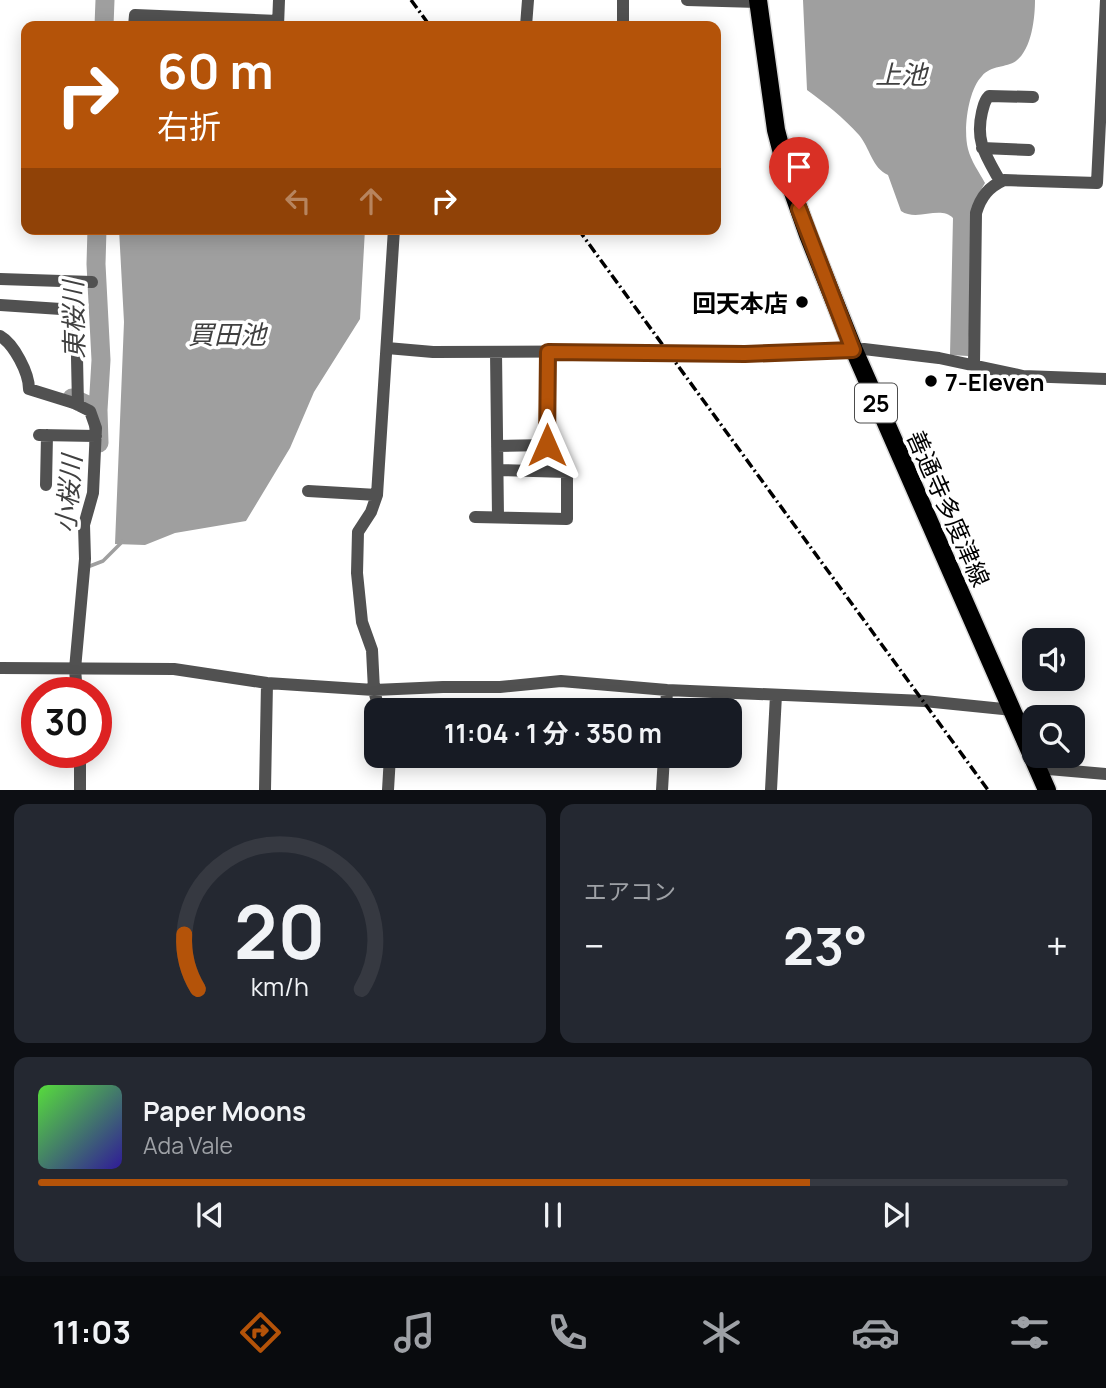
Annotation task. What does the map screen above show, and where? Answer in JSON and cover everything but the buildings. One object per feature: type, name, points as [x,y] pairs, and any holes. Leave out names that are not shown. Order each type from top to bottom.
[{"type":"main road","name":"善通寺多度津線","points":[[758,1],[776,130],[790,184],[853,350],[1022,732]]},
{"type":"main road","name":"善通寺多度津線","points":[[1037,768],[1046,789]]},
{"type":"street","points":[[278,21],[279,0]]},
{"type":"street","points":[[526,21],[528,0]]},
{"type":"street","points":[[623,0],[624,21]]},
{"type":"street","points":[[687,0],[758,1]]},
{"type":"street","points":[[974,365],[976,213],[985,194],[991,186],[1000,181],[1015,179],[1102,183],[1106,0]]},
{"type":"street","points":[[134,21],[135,15],[175,21]]},
{"type":"street","points":[[1000,181],[979,141],[985,100],[989,96],[1033,97]]},
{"type":"street","points":[[982,148],[1029,150]]},
{"type":"street","points":[[376,698],[372,650],[362,622],[358,532],[371,512],[377,495],[394,235]]},
{"type":"street","points":[[0,279],[92,282]]},
{"type":"street","points":[[0,305],[76,310],[79,402]]},
{"type":"street","points":[[0,336],[8,341],[29,385],[79,402],[90,411],[96,428],[93,494],[84,525],[85,559],[76,677]]},
{"type":"street","points":[[387,348],[433,352],[745,354],[864,349],[939,358],[1023,376],[1106,379]]},
{"type":"street","points":[[496,352],[498,517]]},
{"type":"street","points":[[497,446],[547,445],[548,352]]},
{"type":"street","points":[[46,485],[43,435],[96,436]]},
{"type":"street","points":[[475,517],[567,519],[567,472],[498,470]]},
{"type":"street","points":[[308,491],[333,498],[377,495]]},
{"type":"street","points":[[0,667],[174,669],[267,683],[374,691],[499,687],[561,681],[667,690],[924,702],[1013,710]]},
{"type":"street","points":[[265,789],[267,683]]},
{"type":"street","points":[[667,690],[667,698]]},
{"type":"street","points":[[771,789],[776,695]]},
{"type":"street","points":[[80,768],[80,789]]},
{"type":"street","points":[[388,789],[389,768]]},
{"type":"street","points":[[662,789],[663,768]]},
{"type":"street","points":[[1037,768],[1106,774]]},
{"type":"water","name":"上池","points":[[803,0],[1035,0],[1033,24],[1026,49],[1016,61],[986,72],[977,82],[970,100],[966,132],[968,149],[985,183],[975,200],[968,356],[950,355],[953,218],[942,213],[914,215],[901,211],[888,175],[878,168],[863,140],[834,111],[807,90]]},
{"type":"water","name":"買田池","points":[[119,235],[365,235],[360,319],[314,392],[290,448],[246,521],[175,533],[145,545],[115,544],[124,322]]},
{"type":"waterway","name":"東桜川","points":[[104,21],[105,0]]},
{"type":"waterway","name":"東桜川","points":[[97,235],[101,360],[98,410]]},
{"type":"waterway","name":"小桜川","points":[[72,398],[98,410],[99,443]]},
{"type":"waterway","points":[[90,566],[103,561],[123,541]]},
{"type":"railway","points":[[411,0],[426,21]]},
{"type":"railway","points":[[582,235],[988,790]]},
{"type":"place","name":"回天本店","points":[[802,302]]},
{"type":"place","name":"7-Eleven","points":[[931,381]]},
{"type":"route","points":[[547,445],[548,352],[667,351],[745,354],[853,350],[799,209]]}]
